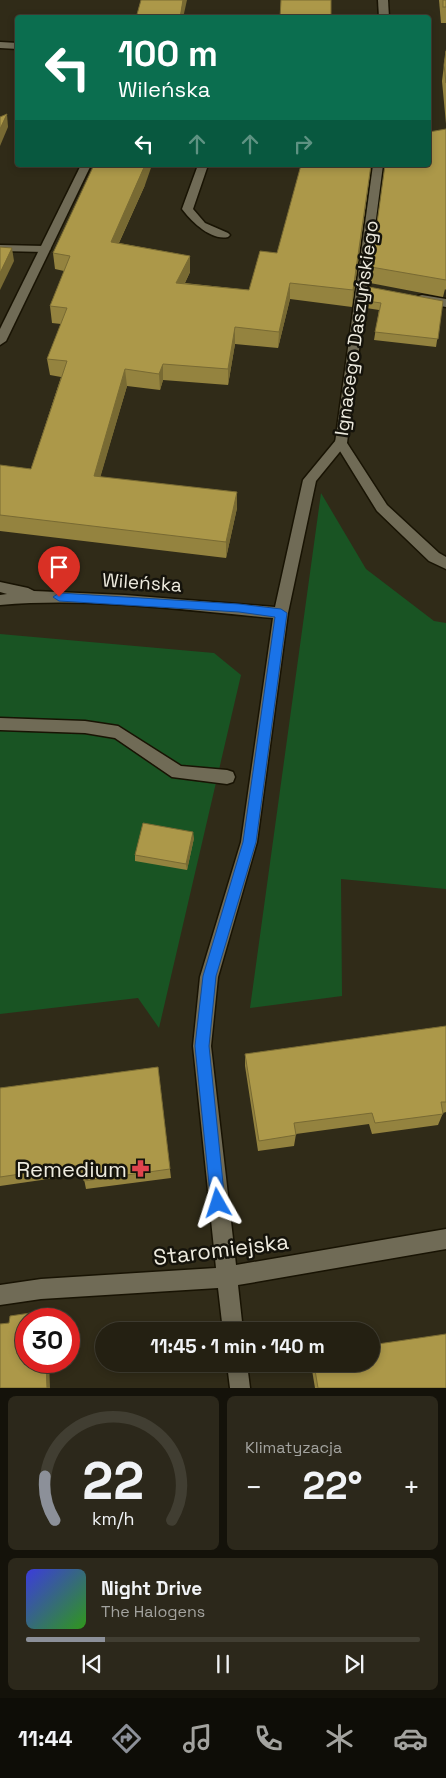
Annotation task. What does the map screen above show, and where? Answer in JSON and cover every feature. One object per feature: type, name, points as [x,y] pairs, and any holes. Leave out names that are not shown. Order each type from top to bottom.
[{"type":"street","points":[[383,0],[384,15]]},
{"type":"street","points":[[0,45],[15,46]]},
{"type":"street","points":[[0,341],[85,167]]},
{"type":"street","points":[[202,167],[187,208],[201,225],[224,235]]},
{"type":"street","name":"Ignacego Daszyńskiego","points":[[232,1322],[202,1046],[209,976],[249,842],[281,613],[310,480],[341,443],[366,289],[378,167]]},
{"type":"street","points":[[0,248],[45,249]]},
{"type":"street","points":[[407,296],[446,303]]},
{"type":"street","points":[[341,443],[382,508],[434,557],[446,564]]},
{"type":"street","points":[[0,587],[42,596]]},
{"type":"street","name":"Wileńska","points":[[0,600],[42,596],[281,613]]},
{"type":"street","points":[[0,724],[85,727],[118,732],[178,772],[227,777]]},
{"type":"street","name":"Staromiejska","points":[[0,1295],[41,1289],[226,1277],[446,1239]]},
{"type":"street","points":[[238,1372],[240,1388]]},
{"type":"green space","points":[[321,493],[366,569],[434,621],[446,623],[446,889],[341,879],[342,996],[250,1008]]},
{"type":"green space","points":[[0,634],[214,653],[241,675],[159,1028],[138,998],[0,1014]]},
{"type":"building","points":[[141,0],[183,0],[180,15],[137,15]]},
{"type":"building","points":[[281,0],[331,0],[331,15],[280,15]]},
{"type":"building","points":[[443,0],[446,0],[446,7],[443,7]]},
{"type":"building","points":[[446,51],[446,83],[444,65]]},
{"type":"building","points":[[7,114],[0,129],[0,117]]},
{"type":"building","points":[[446,129],[446,280],[371,267],[385,167],[431,167],[431,132]]},
{"type":"building","points":[[93,167],[144,167],[111,242],[190,256],[176,283],[249,290],[260,251],[277,253],[300,167],[371,167],[353,290],[290,283],[279,332],[235,327],[228,369],[163,364],[159,374],[125,369],[94,476],[237,492],[226,542],[0,515],[0,465],[31,469],[67,361],[47,359],[67,308],[50,306],[70,256],[53,253]]},
{"type":"building","points":[[0,247],[12,248],[0,273]]},
{"type":"building","points":[[369,287],[443,301],[438,339],[375,332],[381,303],[367,301]]},
{"type":"building","points":[[143,823],[193,832],[186,864],[135,855]]},
{"type":"building","points":[[446,1026],[446,1102],[441,1102],[443,1114],[375,1123],[372,1113],[294,1123],[296,1135],[259,1141],[245,1054]]},
{"type":"building","points":[[158,1067],[170,1169],[84,1181],[81,1165],[0,1177],[0,1088]]},
{"type":"building","points":[[15,1315],[15,1373],[46,1373],[47,1388],[0,1388],[0,1324],[9,1323],[10,1316]]},
{"type":"building","points":[[446,1334],[446,1388],[318,1388],[315,1372],[380,1372],[380,1344]]},
{"type":"place","name":"Remedium","points":[[141,1169]]},
{"type":"route","points":[[59,597],[239,608],[281,613],[249,842],[209,976],[202,1046],[218,1203]]}]
